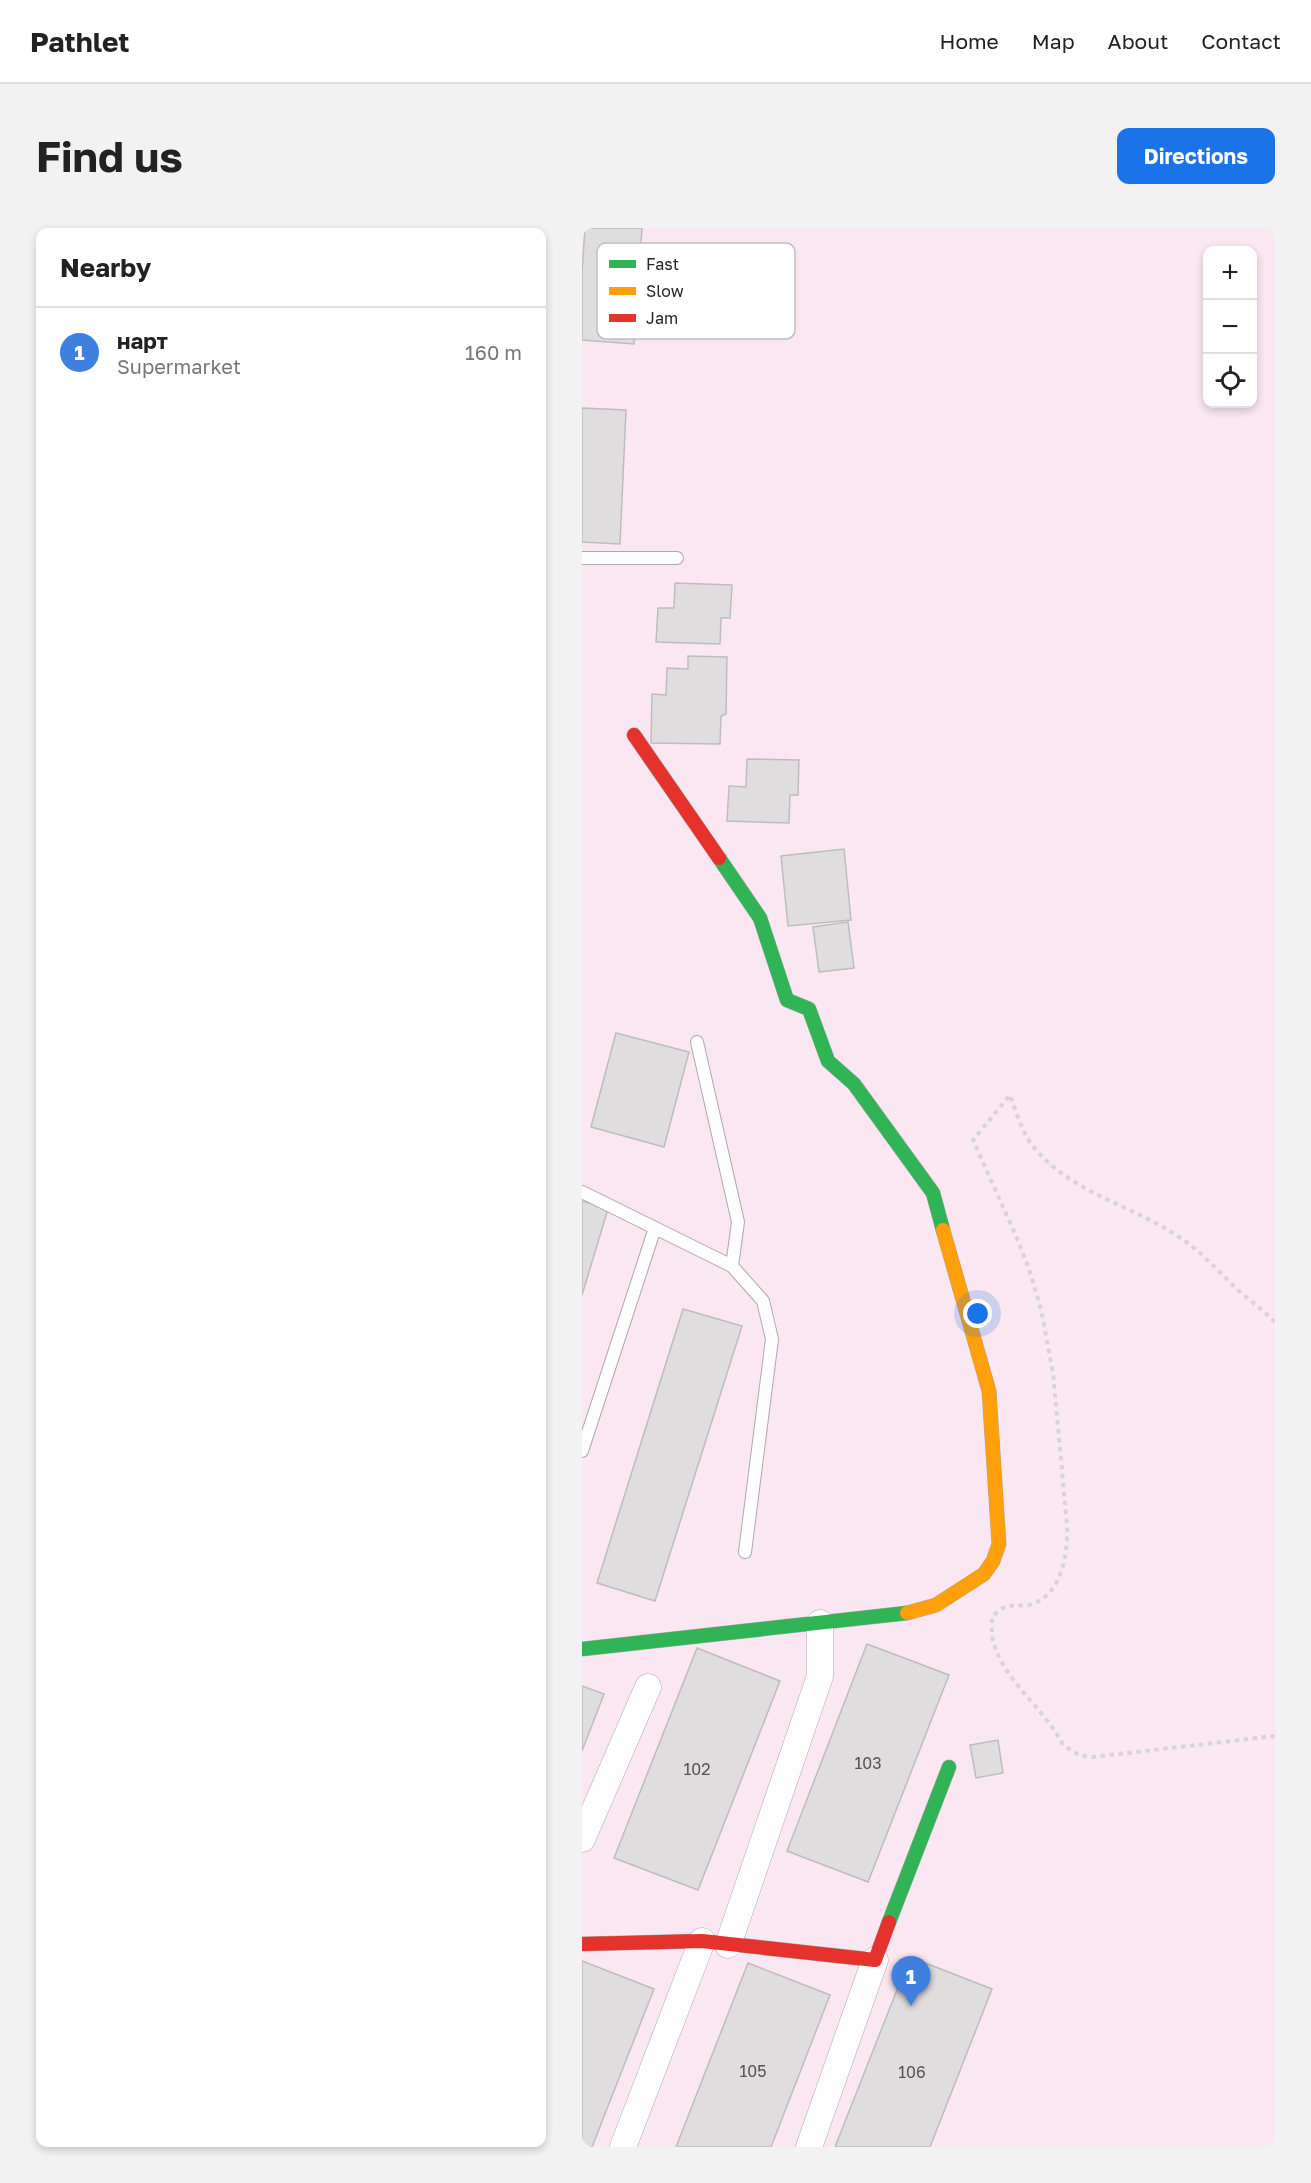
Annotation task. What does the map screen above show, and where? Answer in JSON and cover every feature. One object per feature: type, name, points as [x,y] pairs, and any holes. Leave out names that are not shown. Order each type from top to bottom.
[{"type":"street","points":[[582,1649],[909,1613],[936,1605],[984,1574],[993,1561],[999,1544],[989,1391],[933,1193],[854,1084],[828,1061],[808,1009],[787,1000],[759,918],[634,735]]},
{"type":"street","points":[[728,1945],[820,1676],[820,1623]]},
{"type":"street","points":[[582,1839],[648,1687]]},
{"type":"street","points":[[809,2147],[874,1960],[949,1767]]},
{"type":"street","points":[[622,2147],[702,1941]]},
{"type":"street","points":[[582,1944],[702,1941],[874,1960]]},
{"type":"lane","points":[[582,558],[677,558]]},
{"type":"lane","points":[[697,1042],[738,1222],[732,1266]]},
{"type":"lane","points":[[582,1192],[732,1266],[764,1301],[772,1339],[745,1552]]},
{"type":"lane","points":[[582,1451],[655,1228]]},
{"type":"path","points":[[1275,1322],[1240,1292],[1200,1252],[1179,1236],[1090,1190],[1048,1162],[1032,1144],[1019,1121],[1010,1095],[973,1140],[1016,1236],[1041,1309],[1053,1373],[1068,1544],[1065,1562],[1050,1591],[1035,1604],[1004,1607],[992,1617],[992,1639],[998,1654],[1012,1677],[1057,1733],[1062,1743],[1081,1756],[1092,1757],[1275,1736]]},
{"type":"shaded area","points":[[582,228],[1275,228],[1275,2147],[582,2147]]},
{"type":"building","points":[[585,228],[642,228],[641,243],[597,243],[597,339],[634,339],[634,344],[582,340]]},
{"type":"building","points":[[582,408],[626,410],[620,544],[582,542]]},
{"type":"building","points":[[675,583],[732,585],[730,618],[721,618],[720,644],[656,642],[658,608],[674,608]]},
{"type":"building","points":[[688,656],[727,657],[726,714],[721,716],[720,744],[651,743],[652,694],[666,695],[667,668],[688,669]]},
{"type":"building","points":[[747,759],[799,760],[798,795],[790,795],[789,823],[727,821],[729,786],[746,787]]},
{"type":"building","points":[[844,849],[851,920],[788,926],[781,856]]},
{"type":"building","points":[[848,922],[854,968],[819,972],[813,927]]},
{"type":"building","points":[[616,1033],[689,1052],[664,1147],[591,1127]]},
{"type":"building","points":[[582,1201],[608,1209],[582,1295]]},
{"type":"building","points":[[683,1309],[742,1326],[655,1601],[597,1583]]},
{"type":"building","points":[[867,1644],[949,1675],[868,1882],[787,1851]]},
{"type":"building","points":[[697,1648],[780,1681],[698,1890],[614,1858]]},
{"type":"building","points":[[582,1686],[604,1694],[582,1751]]},
{"type":"building","points":[[998,1740],[1003,1773],[976,1778],[970,1745]]},
{"type":"building","points":[[910,1957],[992,1989],[930,2147],[835,2147]]},
{"type":"building","points":[[582,1961],[654,1989],[592,2147],[582,2147]]},
{"type":"building","points":[[748,1963],[830,1995],[771,2147],[676,2147]]},
{"type":"traffic: fast","points":[[719,858],[760,918],[787,1000],[809,1009],[828,1061],[854,1084],[933,1193],[943,1230]]},
{"type":"traffic: fast","points":[[582,1649],[907,1613]]},
{"type":"traffic: fast","points":[[889,1922],[949,1767]]},
{"type":"traffic: slow","points":[[907,1613],[936,1605],[984,1574],[993,1561],[999,1544],[989,1391],[943,1230]]},
{"type":"traffic: jam","points":[[634,735],[719,858]]},
{"type":"traffic: jam","points":[[582,1944],[702,1941],[875,1960],[889,1922]]},
{"type":"place","name":"нарт","points":[[911,2006]]}]
